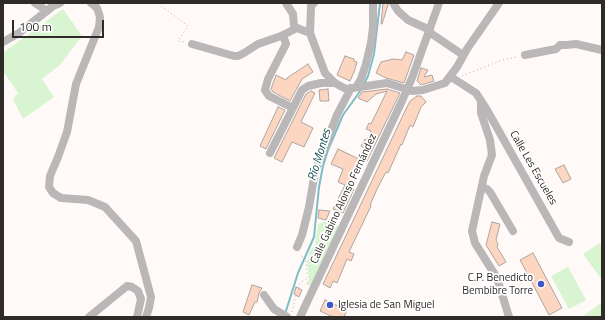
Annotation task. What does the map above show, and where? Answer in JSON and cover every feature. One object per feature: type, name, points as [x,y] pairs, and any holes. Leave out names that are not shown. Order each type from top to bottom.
[{"type":"street","points":[[35,3],[47,11]]},
{"type":"street","points":[[3,42],[19,33],[47,11],[60,3]]},
{"type":"street","points":[[286,3],[293,14],[294,26],[310,33]]},
{"type":"street","points":[[314,3],[312,6],[310,33],[325,73],[335,82],[346,89],[386,83],[412,91],[423,90],[455,79],[463,55],[499,3]]},
{"type":"street","points":[[298,247],[309,207],[315,172],[337,115],[358,87],[366,64],[373,27],[373,3]]},
{"type":"street","points":[[393,3],[398,11],[408,20],[430,31],[446,45],[463,55]]},
{"type":"street","name":"Calle Gabino Alonso Fernández","points":[[302,316],[407,89],[430,31],[439,3]]},
{"type":"street","points":[[94,4],[100,17],[99,27],[76,84],[68,132],[50,176],[49,186],[53,193],[61,198],[88,200],[105,207],[136,241],[151,297],[146,317]]},
{"type":"street","points":[[192,44],[234,56],[244,53],[258,44],[281,36],[297,28]]},
{"type":"street","points":[[281,36],[284,38],[286,44],[268,78],[265,90],[269,96],[293,108]]},
{"type":"street","points":[[525,55],[556,49],[560,46],[576,44],[602,50]]},
{"type":"street","name":"Calle Les Escueles","points":[[455,79],[476,93],[559,238],[569,242]]},
{"type":"street","points":[[270,153],[302,90],[308,86],[335,82]]},
{"type":"street","points":[[481,101],[481,113],[490,140],[492,155],[484,176],[472,226],[472,236],[474,243],[497,278],[509,317]]},
{"type":"street","points":[[482,187],[490,192],[513,231]]},
{"type":"street","points":[[89,317],[127,286],[138,291],[141,299],[138,317]]},
{"type":"street","points":[[264,295],[274,309],[284,315]]},
{"type":"path","points":[[163,3],[162,6],[188,26],[178,41],[192,44]]},
{"type":"path","points":[[455,79],[489,64],[525,55]]},
{"type":"path","points":[[298,288],[301,282],[309,277],[307,274],[307,259],[300,256]]},
{"type":"path","points":[[291,317],[296,295]]},
{"type":"green space","points":[[63,9],[82,36],[60,65],[42,79],[54,97],[23,119],[13,99],[18,93],[3,71],[3,53]]},
{"type":"green space","points":[[327,221],[343,228],[314,287],[306,284],[309,279],[307,262],[310,251],[315,244],[318,224]]},
{"type":"green space","points":[[599,243],[602,248],[602,280],[583,254]]},
{"type":"green space","points":[[568,267],[586,300],[569,309],[551,276]]},
{"type":"green space","points":[[602,302],[602,317],[582,317]]},
{"type":"building","points":[[383,3],[388,3],[388,5],[381,24]]},
{"type":"building","points":[[406,52],[414,55],[404,83],[386,78],[376,73],[381,62],[393,59],[402,60]]},
{"type":"building","points":[[345,56],[354,59],[354,61],[357,62],[350,81],[337,75]]},
{"type":"building","points":[[308,64],[313,72],[302,79],[290,101],[273,92],[271,89],[276,75],[286,80]]},
{"type":"building","points":[[421,68],[428,70],[424,77],[432,75],[434,81],[421,85],[417,81]]},
{"type":"building","points":[[328,89],[329,101],[320,101],[319,90]]},
{"type":"building","points":[[387,89],[400,93],[367,161],[361,158],[365,148],[361,146],[365,139],[367,140],[371,131],[366,129],[369,123],[371,124],[387,91],[376,94],[367,102],[358,98],[362,92]]},
{"type":"building","points":[[311,91],[315,93],[301,122],[313,128],[304,147],[292,142],[282,162],[274,158],[306,94]]},
{"type":"building","points":[[417,96],[421,96],[426,102],[421,107],[413,127],[410,125],[388,173],[386,172],[378,187],[370,205],[371,206],[349,252],[354,254],[351,261],[347,259],[337,283],[333,281],[330,288],[323,284],[410,101]]},
{"type":"building","points":[[278,107],[285,110],[266,149],[260,146]]},
{"type":"building","points":[[338,149],[361,160],[353,177],[356,178],[352,188],[354,189],[343,213],[333,209],[345,185],[338,182],[343,169],[331,164]]},
{"type":"building","points":[[564,165],[571,179],[563,183],[555,169]]},
{"type":"building","points":[[319,210],[330,211],[326,220],[318,218]]},
{"type":"building","name":"C.P. Benedicto Bembibre Torre","points":[[492,222],[500,224],[496,240],[498,244],[497,247],[506,262],[499,266],[486,245]]},
{"type":"building","name":"C.P. Benedicto Bembibre Torre","points":[[533,253],[562,308],[549,315],[520,260]]},
{"type":"building","points":[[252,285],[262,288],[257,302],[255,302],[249,315],[243,312]]},
{"type":"building","points":[[296,287],[302,290],[299,297],[294,294]]},
{"type":"building","name":"Iglesia de San Miguel","points":[[325,300],[347,310],[344,317],[333,317],[320,311]]},
{"type":"waterway","name":"Río Montes","points":[[364,84],[368,76],[374,54],[380,3]]},
{"type":"waterway","name":"Río Montes","points":[[285,314],[298,273],[314,237],[319,187],[328,150],[343,115],[361,90]]},
{"type":"place","name":"C.P. Benedicto Bembibre Torre","points":[[541,284]]},
{"type":"place","name":"Iglesia de San Miguel","points":[[330,305]]}]
